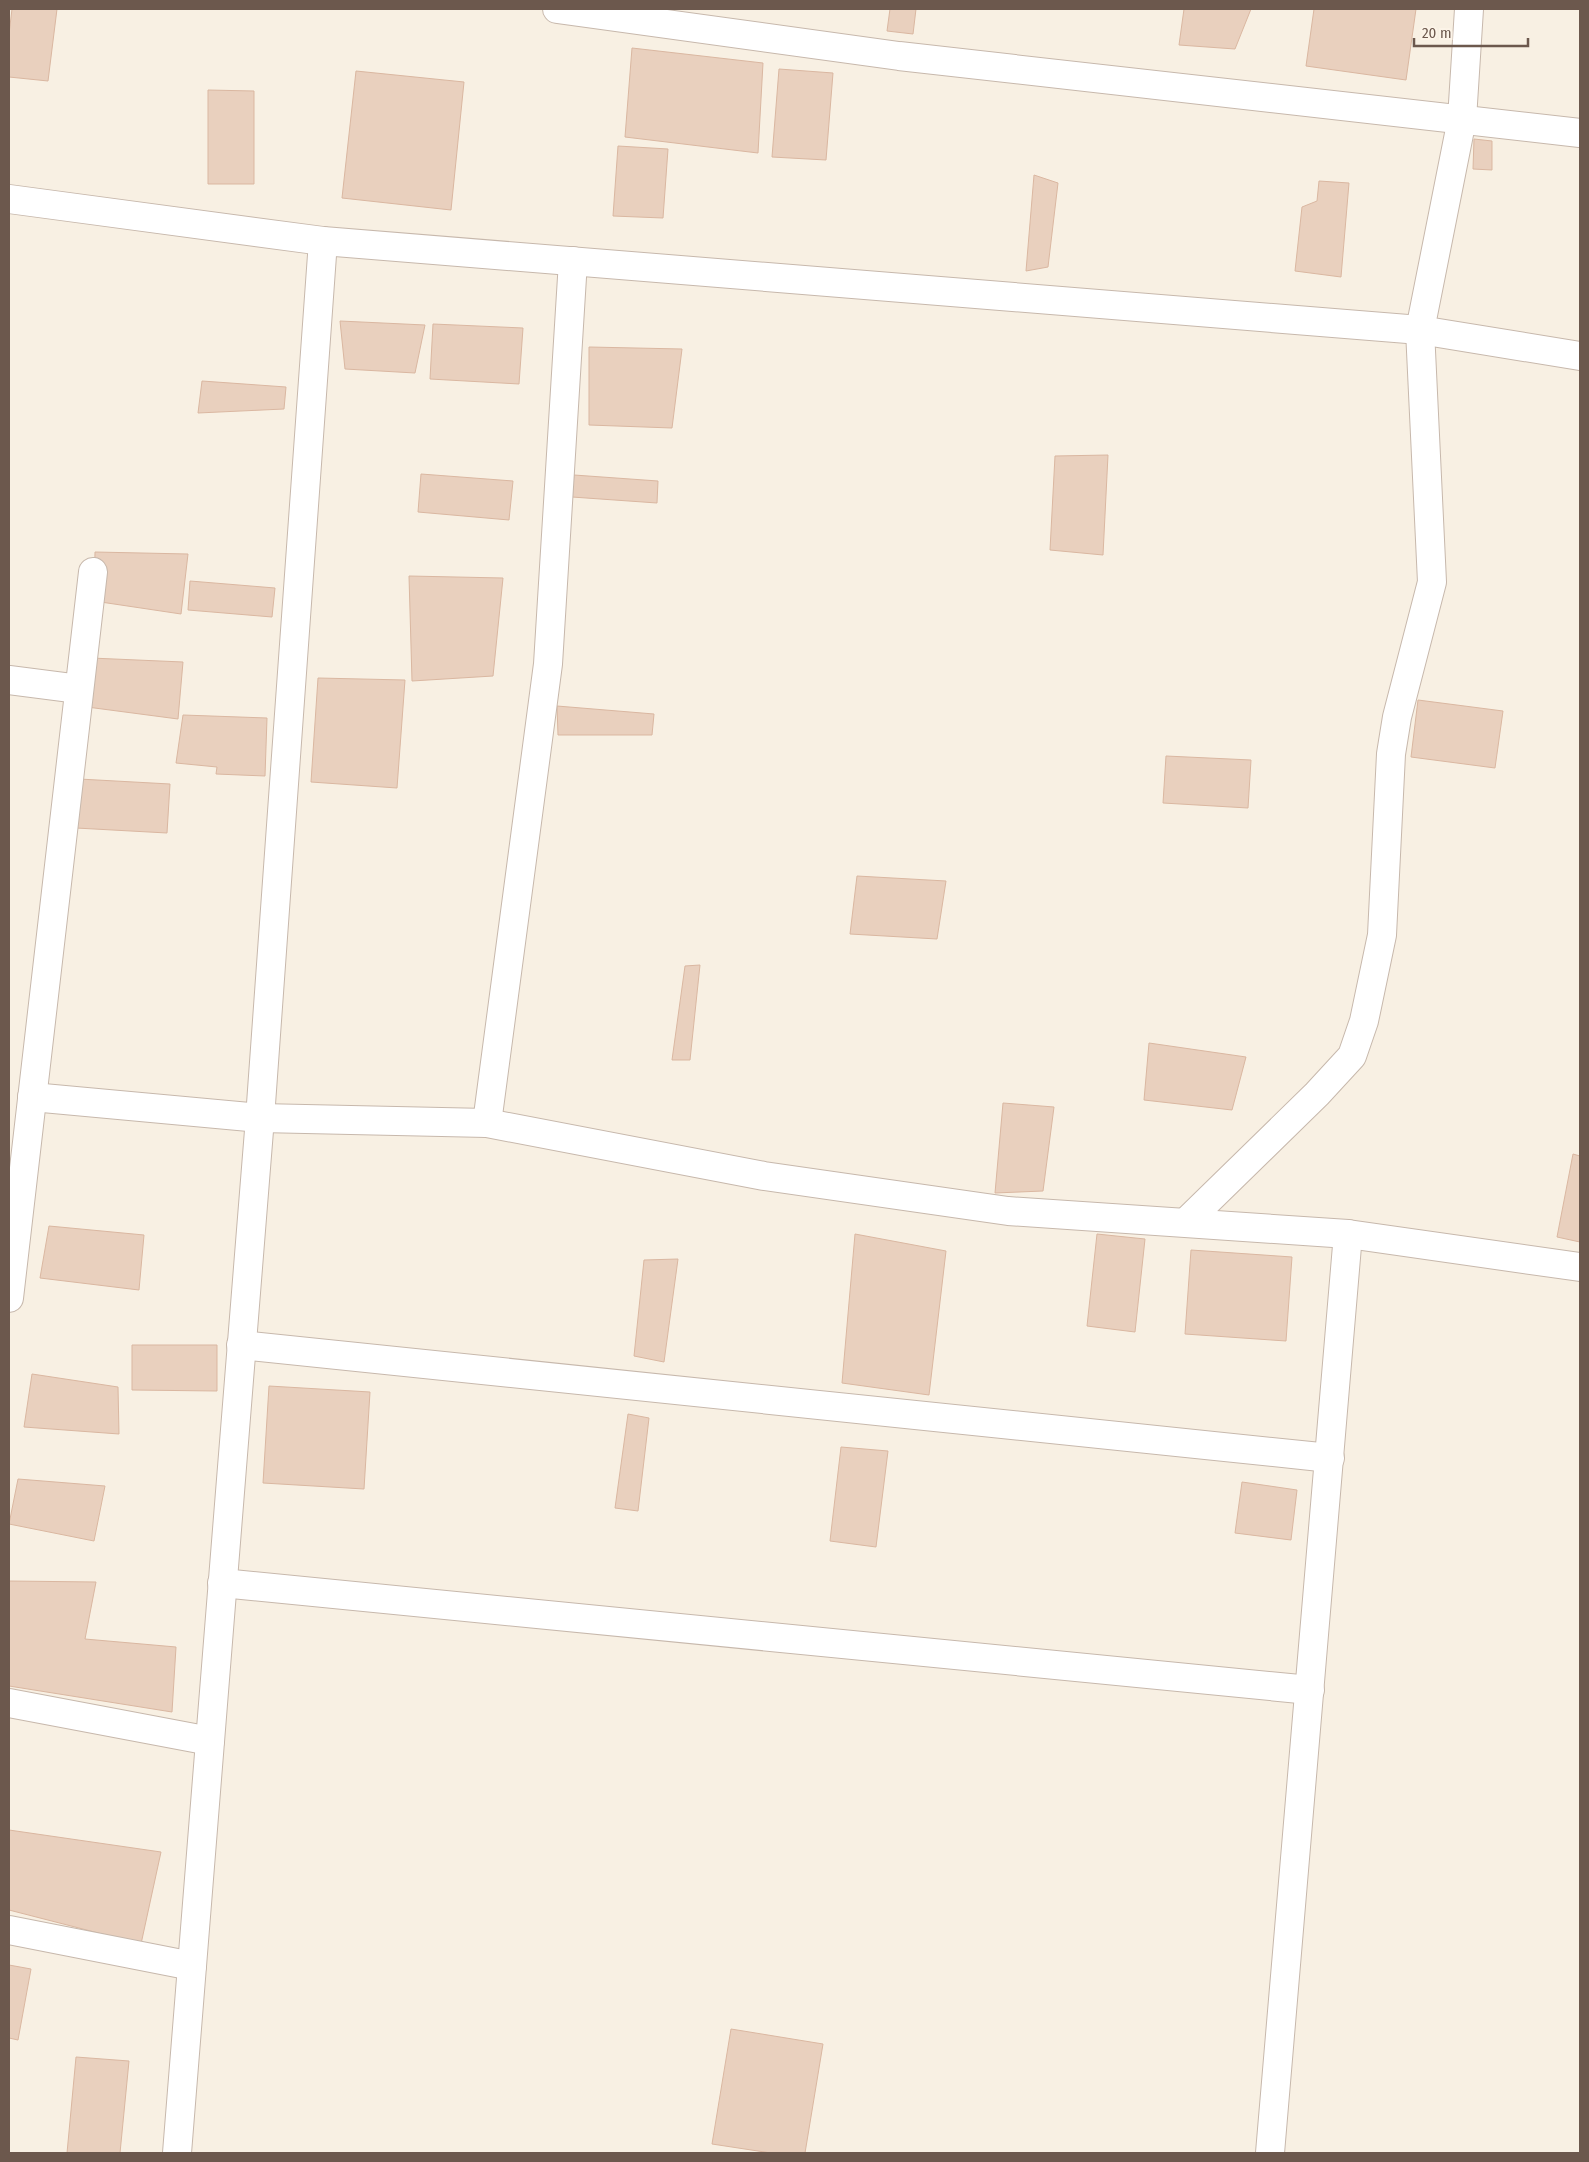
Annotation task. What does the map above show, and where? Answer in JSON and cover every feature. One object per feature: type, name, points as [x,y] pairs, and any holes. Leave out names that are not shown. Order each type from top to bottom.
[{"type":"street","points":[[558,9],[899,56],[1580,133]]},
{"type":"street","points":[[1187,1221],[1317,1094],[1352,1056],[1364,1021],[1382,934],[1391,754],[1398,717],[1432,582],[1420,330],[1462,119],[1469,9]]},
{"type":"street","points":[[9,199],[323,241],[1420,330],[1580,356]]},
{"type":"street","points":[[176,2153],[260,1118],[323,241]]},
{"type":"street","points":[[487,1123],[548,664],[573,261]]},
{"type":"street","points":[[9,1298],[93,572]]},
{"type":"street","points":[[9,680],[80,688]]},
{"type":"street","points":[[32,1097],[260,1118],[487,1123],[764,1176],[1008,1211],[1187,1221],[1348,1234],[1580,1267]]},
{"type":"street","points":[[1270,2153],[1348,1234]]},
{"type":"street","points":[[242,1345],[1330,1458]]},
{"type":"street","points":[[222,1583],[1310,1690]]},
{"type":"street","points":[[9,1703],[210,1741]]},
{"type":"street","points":[[9,1930],[192,1966]]},
{"type":"building","points":[[12,9],[57,9],[48,81],[9,77],[9,34]]},
{"type":"building","points":[[890,9],[916,9],[913,34],[887,31]]},
{"type":"building","points":[[1184,9],[1251,9],[1235,49],[1179,45]]},
{"type":"building","points":[[1314,9],[1416,9],[1406,80],[1306,66]]},
{"type":"building","points":[[632,48],[763,63],[758,153],[625,137]]},
{"type":"building","points":[[779,69],[833,73],[826,160],[772,157]]},
{"type":"building","points":[[356,71],[464,82],[451,210],[342,198]]},
{"type":"building","points":[[208,90],[254,91],[254,184],[208,184]]},
{"type":"building","points":[[1474,139],[1492,141],[1492,170],[1473,169]]},
{"type":"building","points":[[618,146],[668,149],[663,218],[613,216]]},
{"type":"building","points":[[1034,175],[1058,183],[1048,267],[1026,271]]},
{"type":"building","points":[[1319,181],[1349,183],[1341,277],[1295,271],[1302,207],[1317,201]]},
{"type":"building","points":[[340,321],[425,325],[415,373],[345,369]]},
{"type":"building","points":[[433,324],[523,328],[519,384],[430,379]]},
{"type":"building","points":[[589,347],[682,349],[672,428],[589,425]]},
{"type":"building","points":[[202,381],[286,387],[284,409],[198,413]]},
{"type":"building","points":[[1108,455],[1103,555],[1050,550],[1055,456]]},
{"type":"building","points":[[421,474],[513,481],[509,520],[418,512]]},
{"type":"building","points":[[574,475],[658,481],[657,503],[572,497]]},
{"type":"building","points":[[95,552],[188,554],[181,614],[94,601]]},
{"type":"building","points":[[409,576],[503,578],[493,676],[412,681]]},
{"type":"building","points":[[190,581],[275,588],[272,617],[188,610]]},
{"type":"building","points":[[91,658],[183,662],[178,719],[87,707]]},
{"type":"building","points":[[318,678],[405,680],[397,788],[311,782]]},
{"type":"building","points":[[1418,700],[1503,711],[1495,768],[1411,757]]},
{"type":"building","points":[[557,706],[654,714],[652,735],[558,735]]},
{"type":"building","points":[[183,715],[267,718],[265,776],[216,774],[217,767],[176,763]]},
{"type":"building","points":[[1166,756],[1251,760],[1248,808],[1163,803]]},
{"type":"building","points":[[79,779],[170,784],[167,833],[76,828]]},
{"type":"building","points":[[857,876],[946,881],[937,939],[850,934]]},
{"type":"building","points":[[700,965],[690,1060],[672,1060],[685,966]]},
{"type":"building","points":[[1149,1043],[1246,1057],[1232,1110],[1144,1100]]},
{"type":"building","points":[[1003,1103],[1054,1107],[1043,1191],[995,1193]]},
{"type":"building","points":[[1573,1154],[1580,1156],[1580,1242],[1557,1237]]},
{"type":"building","points":[[49,1226],[144,1235],[139,1290],[40,1278]]},
{"type":"building","points":[[855,1234],[946,1251],[929,1395],[842,1383]]},
{"type":"building","points":[[1097,1234],[1145,1239],[1135,1332],[1087,1326]]},
{"type":"building","points":[[1191,1250],[1292,1257],[1286,1341],[1185,1334]]},
{"type":"building","points":[[678,1259],[664,1362],[634,1356],[644,1260]]},
{"type":"building","points":[[132,1345],[217,1345],[217,1391],[132,1390]]},
{"type":"building","points":[[32,1374],[118,1387],[119,1434],[24,1427]]},
{"type":"building","points":[[269,1386],[370,1392],[364,1489],[263,1483]]},
{"type":"building","points":[[628,1414],[649,1418],[638,1511],[615,1508]]},
{"type":"building","points":[[841,1447],[888,1451],[876,1547],[830,1541]]},
{"type":"building","points":[[18,1479],[105,1486],[94,1541],[9,1524]]},
{"type":"building","points":[[1242,1482],[1297,1490],[1291,1540],[1235,1533]]},
{"type":"building","points":[[9,1581],[96,1582],[85,1639],[176,1647],[172,1712],[9,1686]]},
{"type":"building","points":[[9,1830],[161,1852],[141,1944],[9,1910]]},
{"type":"building","points":[[9,1965],[31,1969],[18,2040],[9,2038]]},
{"type":"building","points":[[731,2029],[823,2044],[805,2153],[771,2153],[712,2144]]},
{"type":"building","points":[[76,2057],[129,2061],[120,2153],[67,2153]]}]
